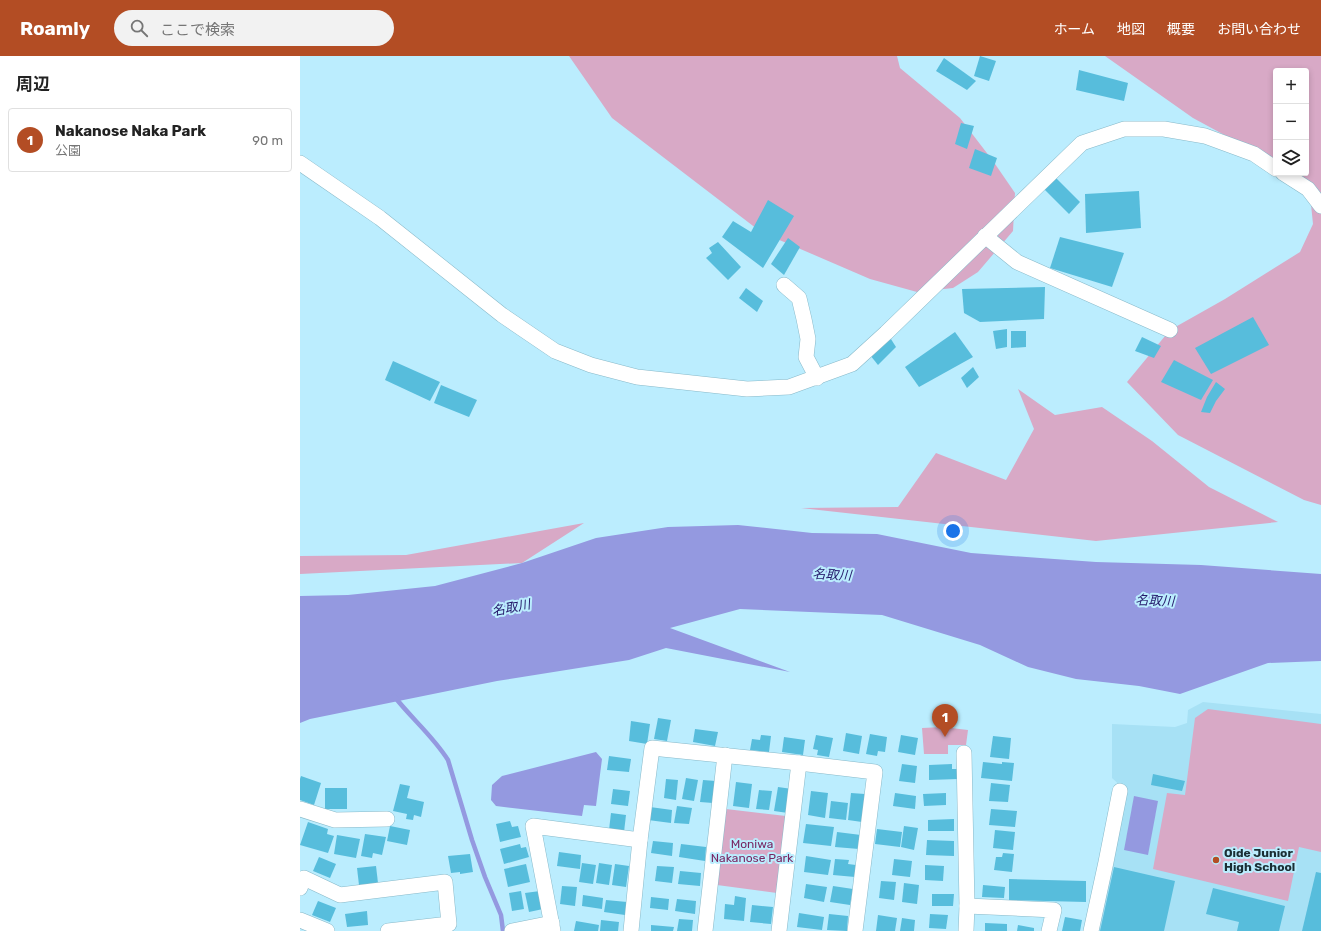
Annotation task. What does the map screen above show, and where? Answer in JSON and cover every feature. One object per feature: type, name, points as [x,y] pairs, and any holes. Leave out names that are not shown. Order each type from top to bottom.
[{"type":"street","points":[[300,164],[380,218],[502,315],[555,351],[591,365],[636,378],[747,389],[789,387],[852,364],[886,334],[1082,143],[1124,129],[1164,129],[1205,136],[1254,154],[1273,167]]},
{"type":"street","points":[[1288,176],[1308,189],[1321,206]]},
{"type":"street","points":[[985,236],[1017,262],[1170,330]]},
{"type":"street","points":[[784,285],[799,298],[808,339],[806,357],[817,378]]},
{"type":"street","points":[[631,931],[640,840],[652,748],[874,772],[855,931]]},
{"type":"street","points":[[964,753],[967,906],[966,931]]},
{"type":"street","points":[[705,931],[725,755]]},
{"type":"street","points":[[779,931],[799,763]]},
{"type":"street","points":[[1092,931],[1120,791]]},
{"type":"street","points":[[300,809],[335,820],[387,819]]},
{"type":"street","points":[[512,931],[552,927],[533,826],[640,840]]},
{"type":"street","points":[[300,888],[304,878],[340,895],[445,882],[449,924],[388,931]]},
{"type":"street","points":[[967,906],[1054,910],[1049,931]]},
{"type":"street","points":[[300,920],[327,931]]},
{"type":"shaded area","name":"Oide Junior High School","points":[[1203,702],[1321,714],[1321,931],[1096,931],[1125,790],[1112,778],[1112,724],[1175,727],[1187,723],[1188,710]]},
{"type":"green space","points":[[569,56],[897,56],[900,68],[960,118],[1015,193],[1013,231],[978,272],[953,288],[917,292],[870,279],[761,232],[612,118]]},
{"type":"green space","points":[[1105,56],[1321,56],[1321,505],[1304,500],[1178,435],[1127,382],[1170,330],[1225,299],[1300,252],[1313,224],[1309,185],[1296,176],[1309,176],[1309,68],[1273,68],[1273,161],[1193,118]]},
{"type":"green space","points":[[1018,389],[1055,415],[1102,407],[1152,441],[1209,487],[1278,522],[1096,541],[801,508],[898,507],[936,453],[1006,480],[1034,429]]},
{"type":"green space","points":[[584,523],[522,563],[300,574],[300,556],[406,555]]},
{"type":"green space","points":[[1208,709],[1321,724],[1321,852],[1299,847],[1288,901],[1153,869],[1167,793],[1185,795],[1195,718]]},
{"type":"green space","points":[[943,727],[968,730],[966,745],[948,745],[948,754],[924,754],[922,728]]},
{"type":"green space","name":"Moniwa Nakanose Park","points":[[726,809],[786,816],[777,893],[717,885]]},
{"type":"water","name":"名取川","points":[[738,525],[812,533],[877,534],[971,553],[1096,562],[1201,565],[1321,574],[1321,661],[1268,663],[1180,694],[1139,686],[1076,679],[1028,667],[980,645],[882,615],[740,609],[670,628],[790,672],[666,648],[629,660],[497,681],[310,719],[300,723],[300,596],[348,595],[435,586],[522,563],[596,538],[668,527]]},
{"type":"water","points":[[596,752],[602,759],[596,806],[584,805],[582,816],[496,806],[491,800],[492,785],[502,776]]},
{"type":"water","points":[[1134,796],[1158,801],[1148,855],[1124,850]]},
{"type":"building","points":[[980,56],[996,61],[989,81],[974,76]]},
{"type":"building","points":[[944,58],[976,81],[967,90],[936,71]]},
{"type":"building","points":[[1079,70],[1128,83],[1124,101],[1076,90]]},
{"type":"building","points":[[961,123],[974,126],[967,149],[955,144]]},
{"type":"building","points":[[975,149],[997,158],[991,176],[969,168]]},
{"type":"building","points":[[1055,177],[1080,202],[1069,214],[1043,188]]},
{"type":"building","points":[[1139,191],[1141,228],[1086,233],[1085,194]]},
{"type":"building","points":[[768,200],[794,216],[763,268],[722,237],[733,221],[751,232]]},
{"type":"building","points":[[1060,237],[1124,253],[1112,287],[1050,268]]},
{"type":"building","points":[[788,238],[800,247],[784,275],[771,264]]},
{"type":"building","points":[[718,242],[741,267],[728,280],[706,258],[712,253],[709,248]]},
{"type":"building","points":[[1045,287],[1044,319],[980,322],[964,313],[962,289]]},
{"type":"building","points":[[746,288],[763,301],[757,312],[739,298]]},
{"type":"building","points":[[1253,317],[1269,345],[1211,374],[1195,348]]},
{"type":"building","points":[[1007,329],[1007,347],[996,349],[993,331]]},
{"type":"building","points":[[1011,331],[1026,331],[1026,347],[1011,348]]},
{"type":"building","points":[[955,332],[973,357],[919,387],[905,367]]},
{"type":"building","points":[[889,336],[896,347],[878,365],[870,355]]},
{"type":"building","points":[[1142,337],[1161,346],[1154,358],[1135,351]]},
{"type":"building","points":[[1174,360],[1213,380],[1201,400],[1161,382]]},
{"type":"building","points":[[393,361],[440,382],[430,401],[385,380]]},
{"type":"building","points":[[973,367],[979,377],[967,388],[961,378]]},
{"type":"building","points":[[1216,382],[1225,389],[1216,401],[1210,413],[1201,412],[1207,397]]},
{"type":"building","points":[[441,385],[477,400],[469,417],[434,403]]},
{"type":"building","points":[[658,718],[671,720],[667,741],[654,739]]},
{"type":"building","points":[[631,721],[650,724],[647,744],[629,741]]},
{"type":"building","points":[[695,729],[718,732],[715,746],[693,742]]},
{"type":"building","points":[[846,733],[862,736],[859,754],[843,751]]},
{"type":"building","points":[[870,734],[887,737],[885,752],[878,751],[877,756],[866,754]]},
{"type":"building","points":[[761,735],[771,736],[769,752],[750,750],[752,739],[760,740]]},
{"type":"building","points":[[816,735],[833,738],[829,757],[817,755],[818,750],[813,749]]},
{"type":"building","points":[[901,735],[918,738],[915,755],[898,752]]},
{"type":"building","points":[[993,736],[1011,738],[1009,759],[990,757]]},
{"type":"building","points":[[784,737],[805,740],[803,755],[782,752]]},
{"type":"building","points":[[609,756],[631,759],[629,772],[607,770]]},
{"type":"building","points":[[983,762],[1002,764],[1002,762],[1014,763],[1012,781],[981,778]]},
{"type":"building","points":[[902,764],[917,766],[915,783],[899,781]]},
{"type":"building","points":[[952,764],[952,769],[958,769],[958,779],[929,780],[929,765]]},
{"type":"building","points":[[1153,774],[1185,781],[1182,791],[1151,785]]},
{"type":"building","points":[[301,776],[321,783],[314,805],[300,800]]},
{"type":"building","points":[[686,778],[698,780],[694,801],[682,799]]},
{"type":"building","points":[[666,779],[678,780],[676,800],[664,798]]},
{"type":"building","points":[[703,780],[716,781],[713,803],[700,802]]},
{"type":"building","points":[[736,782],[752,784],[749,808],[733,806]]},
{"type":"building","points":[[991,783],[1010,785],[1008,802],[989,801]]},
{"type":"building","points":[[400,784],[410,786],[407,798],[424,802],[421,817],[414,815],[413,820],[406,819],[407,814],[393,811]]},
{"type":"building","points":[[778,787],[792,789],[788,813],[774,811]]},
{"type":"building","points":[[325,788],[347,788],[347,809],[325,809]]},
{"type":"building","points":[[613,789],[630,791],[628,806],[611,804]]},
{"type":"building","points":[[759,790],[772,791],[769,810],[756,809]]},
{"type":"building","points":[[811,791],[828,793],[825,818],[808,815]]},
{"type":"building","points":[[851,793],[865,794],[862,822],[848,820]]},
{"type":"building","points":[[895,793],[916,796],[915,809],[893,806]]},
{"type":"building","points":[[946,793],[946,805],[924,806],[923,794]]},
{"type":"building","points":[[831,801],[848,803],[846,820],[829,818]]},
{"type":"building","points":[[677,806],[692,808],[689,824],[674,823]]},
{"type":"building","points":[[650,807],[672,810],[671,823],[648,820]]},
{"type":"building","points":[[991,809],[1017,811],[1015,827],[989,825]]},
{"type":"building","points":[[611,813],[626,815],[624,832],[609,830]]},
{"type":"building","points":[[954,819],[954,831],[928,831],[928,820]]},
{"type":"building","points":[[510,821],[512,827],[518,826],[521,837],[500,842],[496,824]]},
{"type":"building","points":[[308,822],[328,829],[327,834],[334,836],[328,853],[300,845]]},
{"type":"building","points":[[806,824],[834,827],[831,846],[803,843]]},
{"type":"building","points":[[390,826],[410,830],[407,845],[387,841]]},
{"type":"building","points":[[904,826],[918,828],[914,850],[901,847]]},
{"type":"building","points":[[877,829],[902,832],[900,847],[875,844]]},
{"type":"building","points":[[995,830],[1015,832],[1013,850],[993,848]]},
{"type":"building","points":[[837,832],[861,835],[859,849],[835,847]]},
{"type":"building","points":[[365,834],[386,837],[382,855],[373,853],[372,858],[361,856]]},
{"type":"building","points":[[337,835],[360,839],[356,858],[334,854]]},
{"type":"building","points":[[927,840],[954,841],[954,856],[926,855]]},
{"type":"building","points":[[653,841],[673,843],[672,856],[651,853]]},
{"type":"building","points":[[520,844],[521,848],[526,847],[529,857],[504,864],[500,849]]},
{"type":"building","points":[[681,844],[706,847],[705,861],[679,857]]},
{"type":"building","points":[[559,852],[581,855],[580,869],[557,866]]},
{"type":"building","points":[[1003,853],[1014,854],[1012,872],[994,870],[996,857],[1002,857]]},
{"type":"building","points":[[470,854],[473,872],[460,874],[460,872],[451,873],[448,856]]},
{"type":"building","points":[[806,856],[831,860],[828,875],[804,872]]},
{"type":"building","points":[[319,857],[336,864],[330,878],[313,871]]},
{"type":"building","points":[[835,859],[849,860],[848,864],[856,865],[855,877],[833,875]]},
{"type":"building","points":[[894,859],[912,861],[910,877],[892,875]]},
{"type":"building","points":[[582,863],[596,865],[593,884],[579,882]]},
{"type":"building","points":[[599,863],[612,865],[609,885],[596,883]]},
{"type":"building","points":[[526,864],[530,882],[508,887],[504,869]]},
{"type":"building","points":[[615,864],[629,866],[626,887],[612,885]]},
{"type":"building","points":[[925,865],[944,866],[943,881],[925,880]]},
{"type":"building","points":[[376,866],[378,883],[359,885],[357,868]]},
{"type":"building","points":[[657,866],[674,867],[672,883],[655,881]]},
{"type":"building","points":[[1114,867],[1175,881],[1164,931],[1100,931]]},
{"type":"building","points":[[680,871],[701,873],[700,886],[678,884]]},
{"type":"building","points":[[1316,872],[1321,873],[1321,931],[1302,931]]},
{"type":"building","points":[[1009,879],[1086,881],[1086,902],[1009,900]]},
{"type":"building","points":[[881,881],[896,882],[894,900],[879,898]]},
{"type":"building","points":[[904,883],[919,885],[917,904],[902,902]]},
{"type":"building","points":[[806,884],[827,887],[824,902],[804,898]]},
{"type":"building","points":[[983,885],[1005,887],[1004,898],[982,897]]},
{"type":"building","points":[[562,886],[577,887],[575,906],[560,904]]},
{"type":"building","points":[[833,886],[853,889],[850,905],[830,902]]},
{"type":"building","points":[[1213,888],[1285,906],[1279,931],[1237,931],[1239,922],[1206,914]]},
{"type":"building","points":[[521,891],[524,909],[512,911],[509,893]]},
{"type":"building","points":[[540,891],[543,909],[529,912],[525,893]]},
{"type":"building","points":[[932,894],[954,894],[953,906],[932,906]]},
{"type":"building","points":[[583,895],[603,898],[602,909],[582,906]]},
{"type":"building","points":[[735,896],[746,898],[744,921],[724,919],[725,904],[734,905]]},
{"type":"building","points":[[651,897],[669,899],[668,910],[650,908]]},
{"type":"building","points":[[677,899],[696,901],[695,914],[675,911]]},
{"type":"building","points":[[606,900],[627,902],[625,915],[604,912]]},
{"type":"building","points":[[318,901],[336,908],[330,922],[312,915]]},
{"type":"building","points":[[752,905],[773,907],[771,924],[750,922]]},
{"type":"building","points":[[367,911],[368,925],[347,927],[345,914]]},
{"type":"building","points":[[799,913],[824,917],[822,930],[797,927]]},
{"type":"building","points":[[829,914],[848,916],[847,931],[827,930]]},
{"type":"building","points":[[930,914],[948,915],[946,929],[929,928]]},
{"type":"building","points":[[878,915],[897,918],[895,931],[876,931]]},
{"type":"building","points":[[1065,917],[1082,920],[1080,931],[1062,931]]},
{"type":"building","points":[[902,918],[915,920],[914,931],[900,931]]},
{"type":"building","points":[[679,919],[693,920],[692,931],[677,931]]},
{"type":"building","points":[[601,920],[619,922],[618,931],[600,931]]},
{"type":"building","points":[[576,921],[599,925],[598,931],[574,931]]},
{"type":"building","points":[[985,923],[1007,924],[1007,931],[985,931]]},
{"type":"building","points":[[651,925],[674,927],[673,931],[651,931]]},
{"type":"building","points":[[1018,925],[1034,928],[1034,931],[1017,931]]},
{"type":"waterway","points":[[394,696],[436,743],[448,760],[472,840],[485,877],[501,915],[503,931]]},
{"type":"place","name":"Nakanose Naka Park","points":[[945,737]]},
{"type":"place","name":"Oide Junior High School","points":[[1216,860]]}]
